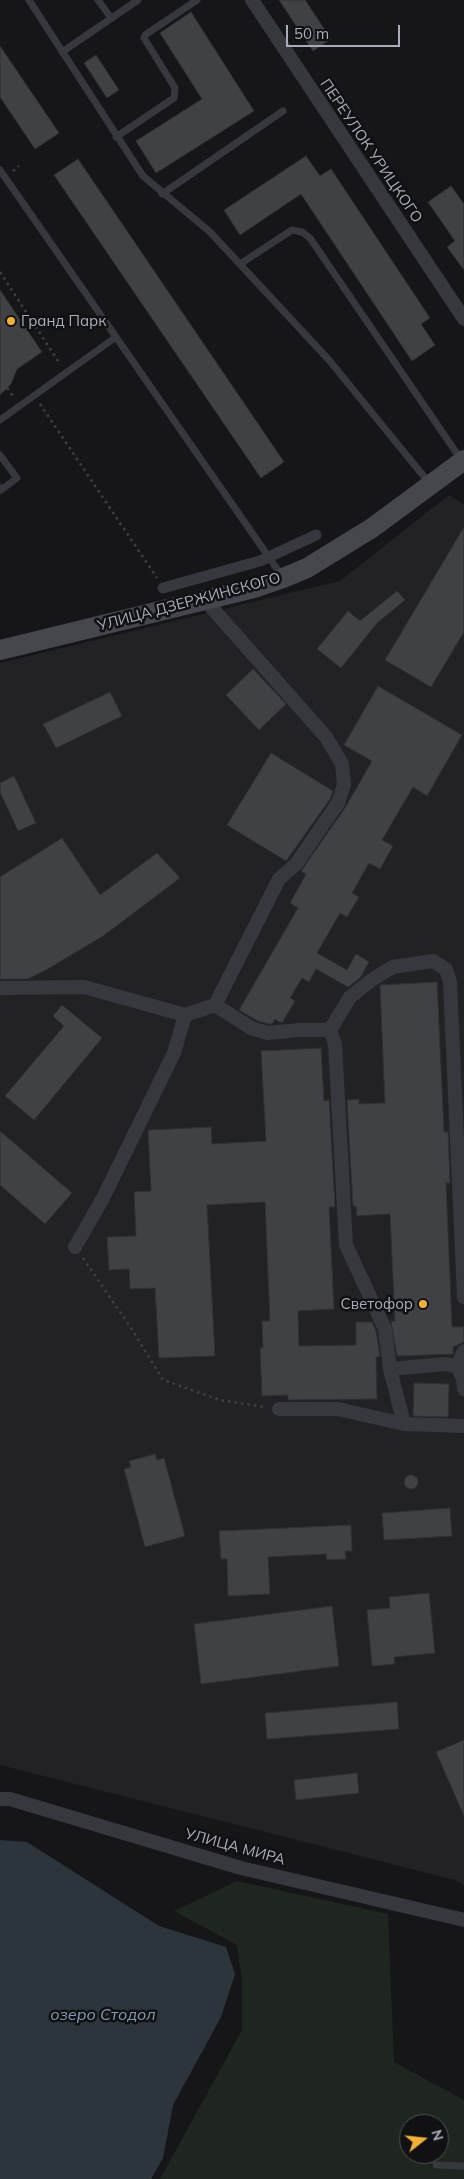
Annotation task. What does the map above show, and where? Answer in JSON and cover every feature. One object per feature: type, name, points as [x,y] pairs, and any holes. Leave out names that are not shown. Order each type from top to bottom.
[{"type":"main road","name":"УЛИЦА ДЗЕРЖИНСКОГО","points":[[0,650],[205,600],[283,578],[339,549],[431,485],[463,460]]},
{"type":"street","name":"ПЕРЕУЛОК УРИЦКОГО","points":[[252,0],[464,320]]},
{"type":"street","points":[[164,588],[268,557],[316,535]]},
{"type":"street","points":[[0,988],[84,987],[185,1015],[215,1005],[278,879],[296,864],[338,803],[344,785],[342,764],[326,737],[205,600]]},
{"type":"street","points":[[404,1424],[390,1369],[385,1328],[346,1245],[334,1044],[330,1030],[350,997],[373,979],[393,967],[433,961],[446,969],[450,982],[464,1297]]},
{"type":"street","points":[[215,1005],[251,1028],[268,1033],[330,1030]]},
{"type":"street","points":[[75,1246],[102,1198],[174,1053],[185,1015]]},
{"type":"street","points":[[457,1366],[464,1351]]},
{"type":"street","points":[[390,1369],[444,1364],[457,1366]]},
{"type":"street","points":[[457,1366],[463,1378],[464,1389]]},
{"type":"street","points":[[279,1409],[338,1409],[404,1424],[464,1426]]},
{"type":"street","name":"УЛИЦА МИРА","points":[[0,1798],[10,1799],[242,1868],[464,1920]]},
{"type":"lane","points":[[29,0],[143,176],[162,194],[210,232],[240,264],[329,360],[431,485]]},
{"type":"lane","points":[[98,0],[111,18]]},
{"type":"lane","points":[[62,52],[138,0]]},
{"type":"lane","points":[[116,137],[174,98],[175,88],[144,38],[148,31],[197,0]]},
{"type":"lane","points":[[162,194],[283,111]]},
{"type":"lane","points":[[0,170],[283,578]]},
{"type":"lane","points":[[240,264],[292,230],[302,232],[310,238],[463,460]]},
{"type":"lane","points":[[0,420],[116,337]]},
{"type":"lane","points":[[0,455],[16,478],[1,490],[0,488]]},
{"type":"lane","points":[[436,2165],[464,2166]]},
{"type":"path","points":[[0,272],[60,364],[54,368]]},
{"type":"path","points":[[6,401],[28,386],[164,588]]},
{"type":"path","points":[[7,388],[12,396]]},
{"type":"path","points":[[75,1246],[133,1331],[163,1380],[220,1400],[279,1409]]},
{"type":"shaded area","points":[[449,495],[464,504],[464,1885],[455,1880],[0,1765],[0,663],[340,581]]},
{"type":"shaded area","points":[[237,1881],[388,1914],[394,2062],[464,2100],[464,2179],[160,2179],[242,2030],[242,1980],[237,1945],[174,1911]]},
{"type":"water","name":"озеро Стодол","points":[[0,1840],[27,1842],[159,1926],[226,1947],[235,1974],[221,2017],[173,2105],[163,2158],[151,2179],[0,2179]]},
{"type":"building","points":[[279,0],[305,0],[331,39],[313,51]]},
{"type":"building","points":[[191,12],[254,111],[156,173],[136,141],[202,99],[160,33]]},
{"type":"building","points":[[0,46],[59,133],[35,149],[0,97]]},
{"type":"building","points":[[96,55],[119,90],[107,98],[84,63]]},
{"type":"building","points":[[306,156],[320,176],[331,169],[430,318],[421,324],[435,345],[412,361],[301,194],[240,235],[224,210]]},
{"type":"building","points":[[78,159],[284,462],[261,478],[54,175]]},
{"type":"building","points":[[451,186],[464,204],[464,270],[447,247],[455,241],[428,202]]},
{"type":"building","name":"Гранд Парк","points":[[0,290],[42,352],[17,369],[11,384],[0,395]]},
{"type":"building","points":[[464,527],[464,632],[431,687],[385,660]]},
{"type":"building","points":[[397,591],[405,600],[377,623],[341,668],[317,649],[348,611],[360,621]]},
{"type":"building","points":[[253,669],[286,704],[259,730],[226,695]]},
{"type":"building","points":[[378,686],[462,735],[427,796],[413,787],[382,840],[393,846],[380,869],[369,863],[352,893],[359,897],[347,917],[340,913],[317,953],[347,970],[356,954],[369,962],[360,978],[348,987],[316,969],[309,982],[302,978],[290,998],[295,1001],[282,1023],[275,1019],[272,1024],[258,1021],[239,1010],[298,908],[290,903],[306,874],[301,871],[345,808],[372,761],[344,745]]},
{"type":"building","points":[[110,692],[122,716],[56,748],[43,724]]},
{"type":"building","points":[[271,753],[333,791],[330,799],[286,861],[227,825]]},
{"type":"building","points":[[14,776],[36,823],[18,831],[0,792],[0,783]]},
{"type":"building","points":[[62,838],[100,895],[157,853],[180,878],[103,936],[46,970],[28,979],[0,979],[0,877]]},
{"type":"building","points":[[437,982],[444,1132],[448,1132],[450,1183],[446,1183],[452,1327],[464,1327],[464,1342],[453,1347],[453,1354],[397,1356],[391,1321],[395,1321],[390,1214],[357,1216],[356,1206],[353,1206],[347,1100],[359,1099],[359,1104],[385,1103],[380,985]]},
{"type":"building","points":[[62,1005],[102,1038],[34,1120],[5,1096],[64,1026],[53,1016]]},
{"type":"building","points":[[321,1048],[324,1101],[329,1100],[335,1207],[329,1207],[334,1309],[298,1311],[299,1346],[356,1345],[356,1322],[372,1322],[376,1331],[380,1357],[376,1357],[377,1399],[288,1400],[288,1395],[262,1396],[260,1348],[263,1348],[262,1321],[270,1321],[265,1202],[207,1205],[215,1356],[159,1358],[155,1288],[130,1289],[129,1269],[109,1270],[107,1237],[136,1236],[134,1192],[151,1191],[148,1130],[211,1127],[212,1144],[266,1141],[261,1051]]},
{"type":"building","points":[[0,1131],[72,1193],[45,1224],[0,1185]]},
{"type":"building","points":[[414,1383],[449,1384],[448,1417],[413,1416]]},
{"type":"building","points":[[155,1454],[157,1460],[164,1458],[185,1536],[145,1547],[124,1469],[131,1467],[129,1461]]},
{"type":"building","points":[[411,1475],[416,1477],[418,1482],[416,1487],[411,1489],[406,1487],[404,1482],[406,1477]]},
{"type":"building","points":[[450,1508],[452,1536],[384,1540],[382,1513]]},
{"type":"building","points":[[351,1525],[352,1551],[345,1551],[346,1559],[327,1560],[326,1554],[268,1557],[270,1594],[228,1596],[227,1559],[221,1559],[219,1531]]},
{"type":"building","points":[[429,1593],[435,1653],[394,1657],[395,1664],[372,1666],[367,1610],[390,1608],[389,1597]]},
{"type":"building","points":[[332,1606],[339,1666],[201,1684],[194,1624]]},
{"type":"building","points":[[397,1702],[399,1729],[267,1739],[265,1713]]},
{"type":"building","points":[[464,1740],[464,1816],[436,1752]]},
{"type":"building","points":[[357,1773],[359,1793],[296,1800],[294,1780]]},
{"type":"place","name":"Гранд Парк","points":[[11,321]]},
{"type":"place","name":"Светофор","points":[[423,1304]]}]
